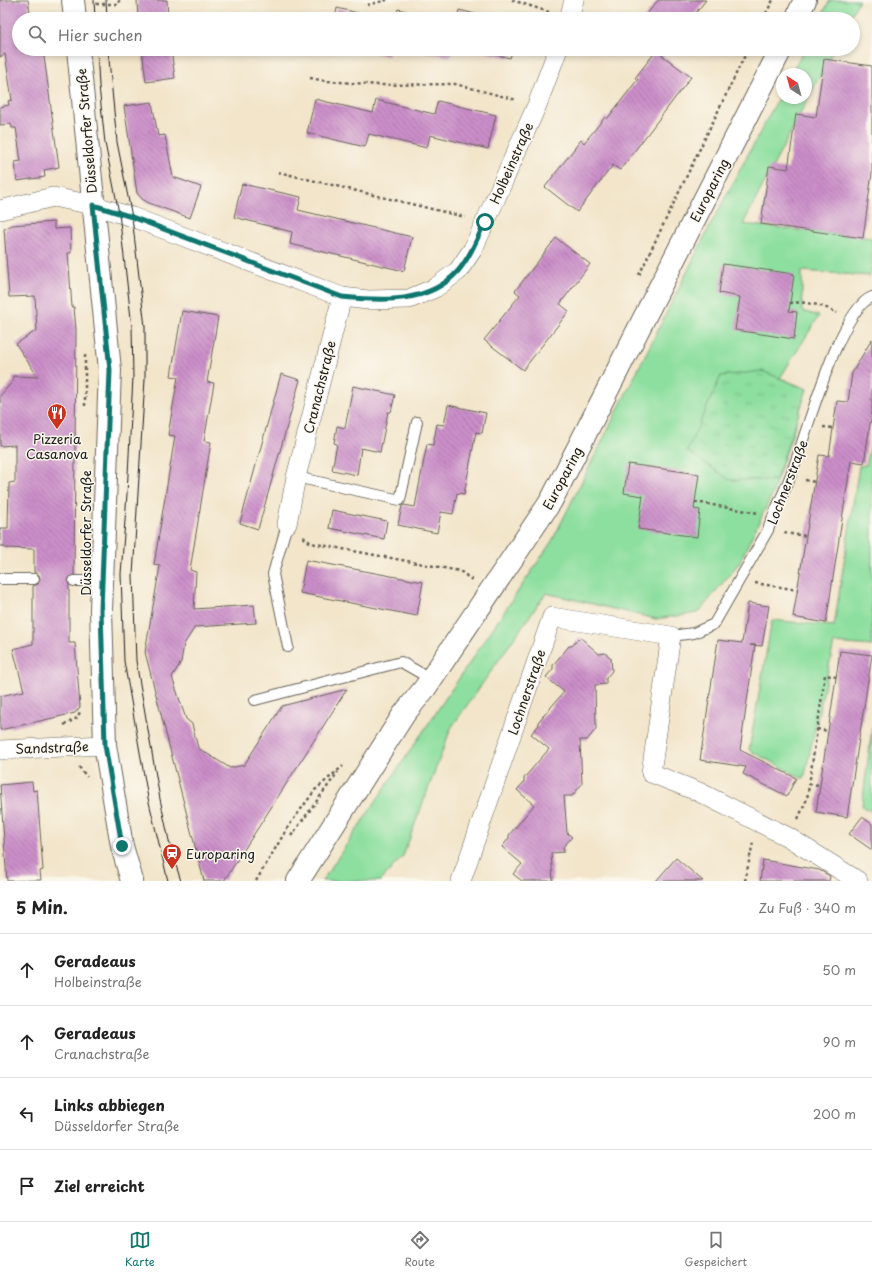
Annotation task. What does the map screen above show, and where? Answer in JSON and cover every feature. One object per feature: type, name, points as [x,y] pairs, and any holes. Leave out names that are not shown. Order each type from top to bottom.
[{"type":"main road","points":[[73,0],[74,12]]},
{"type":"main road","points":[[799,12],[805,0]]},
{"type":"main road","name":"Düsseldorfer Straße","points":[[79,56],[110,370],[101,610],[105,745],[122,846],[132,881]]},
{"type":"main road","name":"Europaring","points":[[298,881],[404,714],[431,679],[551,501],[776,56]]},
{"type":"street","points":[[571,12],[574,0]]},
{"type":"street","name":"Holbeinstraße","points":[[342,297],[368,300],[409,299],[435,288],[458,271],[473,249],[537,105],[555,56]]},
{"type":"street","points":[[0,210],[53,196],[93,205],[132,217],[342,297]]},
{"type":"street","name":"Cranachstraße","points":[[287,524],[296,477],[342,297]]},
{"type":"street","name":"Lochnerstraße","points":[[461,881],[552,617],[671,636]]},
{"type":"street","points":[[671,636],[652,773],[699,792],[788,837],[858,881]]},
{"type":"street","name":"Sandstraße","points":[[0,750],[105,745]]},
{"type":"lane","name":"Lochnerstraße","points":[[671,636],[694,633],[714,624],[768,530],[772,516],[790,478],[832,355],[859,306],[872,297]]},
{"type":"lane","points":[[296,477],[400,500],[416,422]]},
{"type":"lane","points":[[287,524],[273,574],[288,647]]},
{"type":"lane","points":[[0,580],[34,579]]},
{"type":"lane","points":[[74,581],[85,581]]},
{"type":"lane","points":[[255,700],[401,662],[431,679]]},
{"type":"path","points":[[367,5],[387,0]]},
{"type":"path","points":[[512,0],[548,12]]},
{"type":"path","points":[[767,12],[773,0]]},
{"type":"path","points":[[635,282],[745,56]]},
{"type":"path","points":[[310,78],[326,81],[380,85],[455,84],[537,105]]},
{"type":"path","points":[[278,172],[485,222]]},
{"type":"path","points":[[790,304],[798,302],[826,307],[851,321]]},
{"type":"path","points":[[85,347],[85,409]]},
{"type":"path","points":[[695,502],[772,516]]},
{"type":"path","points":[[287,524],[311,543],[460,571],[473,581]]},
{"type":"path","points":[[768,530],[806,536]]},
{"type":"path","points":[[469,587],[477,575]]},
{"type":"path","points":[[739,581],[798,590]]},
{"type":"path","points":[[788,837],[806,799],[825,675],[836,677]]},
{"type":"path","points":[[817,729],[828,731]]},
{"type":"path","points":[[291,836],[347,761]]},
{"type":"path","points":[[256,881],[288,827],[315,790],[342,767]]},
{"type":"path","points":[[809,784],[820,785]]},
{"type":"path","points":[[745,881],[758,822]]},
{"type":"green space","points":[[830,0],[859,0],[853,12],[824,12]]},
{"type":"green space","points":[[800,56],[830,56],[812,91],[812,68],[794,68]]},
{"type":"green space","points":[[776,102],[776,104],[805,104],[743,224],[872,238],[872,265],[870,276],[802,271],[802,311],[819,316],[780,378],[807,389],[772,495],[739,563],[698,613],[656,619],[546,593],[451,728],[403,856],[380,881],[322,881],[552,541],[710,226]]},
{"type":"green space","points":[[762,371],[807,389],[776,480],[730,480],[687,451],[721,376]]},
{"type":"green space","points":[[872,441],[872,646],[834,643],[804,779],[749,750],[772,620],[834,626],[859,466],[866,465]]},
{"type":"green space","points":[[872,728],[872,812],[862,806]]},
{"type":"building","points":[[0,0],[28,0],[30,12],[12,12],[12,56],[44,56],[59,167],[44,170],[45,177],[17,181],[15,162],[21,161],[16,128],[12,128],[11,124],[0,125],[0,107],[9,105],[8,101],[12,100],[5,54],[0,57]]},
{"type":"building","points":[[137,0],[167,0],[168,12],[138,12]]},
{"type":"building","points":[[658,0],[706,0],[697,12],[649,12]]},
{"type":"building","points":[[337,8],[354,12],[336,12]]},
{"type":"building","points":[[398,9],[411,12],[397,12]]},
{"type":"building","points":[[143,56],[172,56],[175,78],[146,82]]},
{"type":"building","points":[[652,56],[663,56],[691,77],[620,170],[613,165],[577,212],[545,187],[581,140],[584,143],[605,117],[607,119],[638,79],[635,78]]},
{"type":"building","points":[[824,59],[872,66],[872,173],[863,238],[761,224],[769,166],[788,169],[796,114],[816,117]]},
{"type":"building","points":[[315,99],[373,113],[376,100],[434,114],[438,101],[496,115],[488,149],[430,135],[427,148],[369,134],[365,147],[307,133]]},
{"type":"building","points":[[152,102],[158,136],[165,135],[173,177],[201,187],[190,218],[149,203],[142,199],[137,193],[124,106]]},
{"type":"building","points":[[242,184],[301,197],[298,210],[412,237],[404,271],[290,244],[292,232],[234,217]]},
{"type":"building","points":[[54,222],[54,229],[70,228],[71,253],[68,253],[72,307],[74,307],[76,330],[74,575],[69,577],[68,581],[69,643],[75,643],[80,707],[75,713],[0,730],[0,696],[24,691],[13,649],[33,644],[33,586],[38,584],[40,579],[39,575],[34,572],[34,549],[4,548],[4,546],[0,546],[0,528],[8,528],[9,483],[15,482],[15,445],[0,446],[0,396],[13,381],[13,376],[38,377],[16,344],[37,330],[35,296],[9,297],[4,229],[12,225]]},
{"type":"building","points":[[556,238],[590,264],[560,304],[569,311],[523,370],[484,340],[520,295],[515,291]]},
{"type":"building","points":[[723,264],[794,274],[789,311],[797,312],[794,339],[735,330],[740,297],[719,293]]},
{"type":"building","points":[[182,311],[218,317],[207,382],[214,383],[204,441],[211,442],[190,570],[196,572],[194,609],[254,605],[256,623],[195,627],[184,644],[181,662],[172,677],[186,719],[192,724],[198,748],[230,768],[244,765],[282,706],[347,689],[224,881],[204,881],[145,652],[160,566],[154,565],[175,436],[168,435],[178,377],[171,376]]},
{"type":"building","points":[[872,339],[872,412],[864,463],[851,461],[826,623],[793,617],[819,455],[829,456],[837,401],[848,402],[852,373]]},
{"type":"building","points":[[281,374],[300,380],[258,529],[240,523]]},
{"type":"building","points":[[353,386],[395,395],[391,412],[388,412],[380,452],[361,448],[357,475],[332,470],[337,444],[334,443],[337,426],[345,428]]},
{"type":"building","points":[[448,405],[486,413],[482,433],[476,432],[464,494],[457,493],[453,514],[441,512],[437,533],[398,525],[402,506],[415,507],[427,444],[433,445],[437,424],[444,425]]},
{"type":"building","points":[[628,464],[699,474],[694,509],[700,510],[697,537],[638,529],[643,496],[624,493]]},
{"type":"building","points":[[332,510],[387,521],[384,539],[329,528]]},
{"type":"building","points":[[306,560],[423,582],[417,616],[300,593]]},
{"type":"building","points":[[748,603],[769,606],[762,646],[755,645],[740,750],[796,778],[787,796],[743,774],[746,767],[700,760],[718,640],[742,643]]},
{"type":"building","points":[[580,637],[599,654],[605,653],[611,658],[612,671],[606,678],[606,684],[595,685],[596,729],[587,740],[580,740],[582,784],[572,796],[564,796],[567,833],[572,837],[563,847],[564,852],[551,853],[553,881],[522,881],[513,874],[522,864],[502,847],[509,838],[509,835],[534,805],[517,790],[524,782],[524,778],[549,749],[531,734],[539,725],[538,722],[564,692],[546,677],[553,669],[553,665],[569,646],[572,646]]},
{"type":"building","points":[[840,651],[872,655],[847,817],[816,812]]},
{"type":"building","points":[[32,782],[33,791],[37,790],[43,870],[40,871],[41,880],[7,881],[0,785]]},
{"type":"building","points":[[862,817],[872,824],[872,850],[849,834]]},
{"type":"building","points":[[676,858],[703,881],[656,881]]},
{"type":"building","points":[[763,860],[819,870],[830,876],[829,881],[760,881]]},
{"type":"tram line","points":[[94,0],[95,12]]},
{"type":"tram line","points":[[106,0],[107,12]]},
{"type":"tram line","points":[[97,56],[105,143],[119,213],[132,327],[133,377],[121,574],[124,661],[148,798],[168,881]]},
{"type":"tram line","points":[[109,56],[117,142],[132,217],[145,327],[145,379],[133,575],[136,661],[160,799],[171,850],[181,881]]},
{"type":"place","name":"Pizzeria Casanova","points":[[57,430]]},
{"type":"place","name":"Europaring","points":[[172,870]]},
{"type":"route","points":[[122,846],[105,745],[101,610],[110,370],[93,205],[119,212],[342,297],[368,300],[409,299],[435,288],[458,271],[473,249],[485,222]]}]
